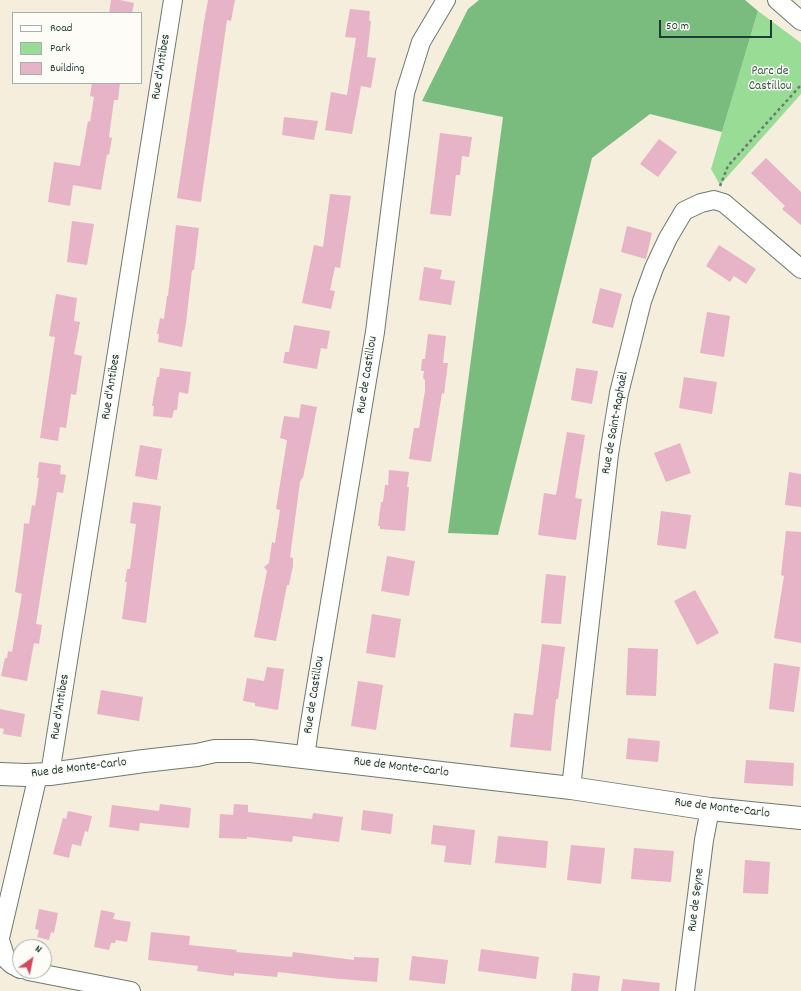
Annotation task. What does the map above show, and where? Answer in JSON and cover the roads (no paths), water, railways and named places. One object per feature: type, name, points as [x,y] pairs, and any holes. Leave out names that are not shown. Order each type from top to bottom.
[{"type":"street","name":"Rue d'Antibes","points":[[0,939],[44,775],[173,0]]},
{"type":"street","name":"Rue de Castillou","points":[[305,757],[375,332],[405,93],[421,42],[446,0]]},
{"type":"street","points":[[777,0],[801,21]]},
{"type":"street","name":"Rue de Saint-Raphaël","points":[[571,788],[609,454],[621,386],[642,301],[654,268],[668,238],[684,211],[701,203],[714,200],[724,203],[801,269]]},
{"type":"street","name":"Rue de Monte-Carlo","points":[[0,774],[44,775],[196,755],[215,751],[251,751],[571,788],[710,809],[801,818]]},
{"type":"street","name":"Rue de Seyne","points":[[685,991],[704,840],[710,809]]},
{"type":"street","points":[[0,939],[6,959],[12,964]]},
{"type":"street","points":[[52,976],[131,991]]},
{"type":"park label","name":"Parc de Castillou","points":[[770,80]]}]
